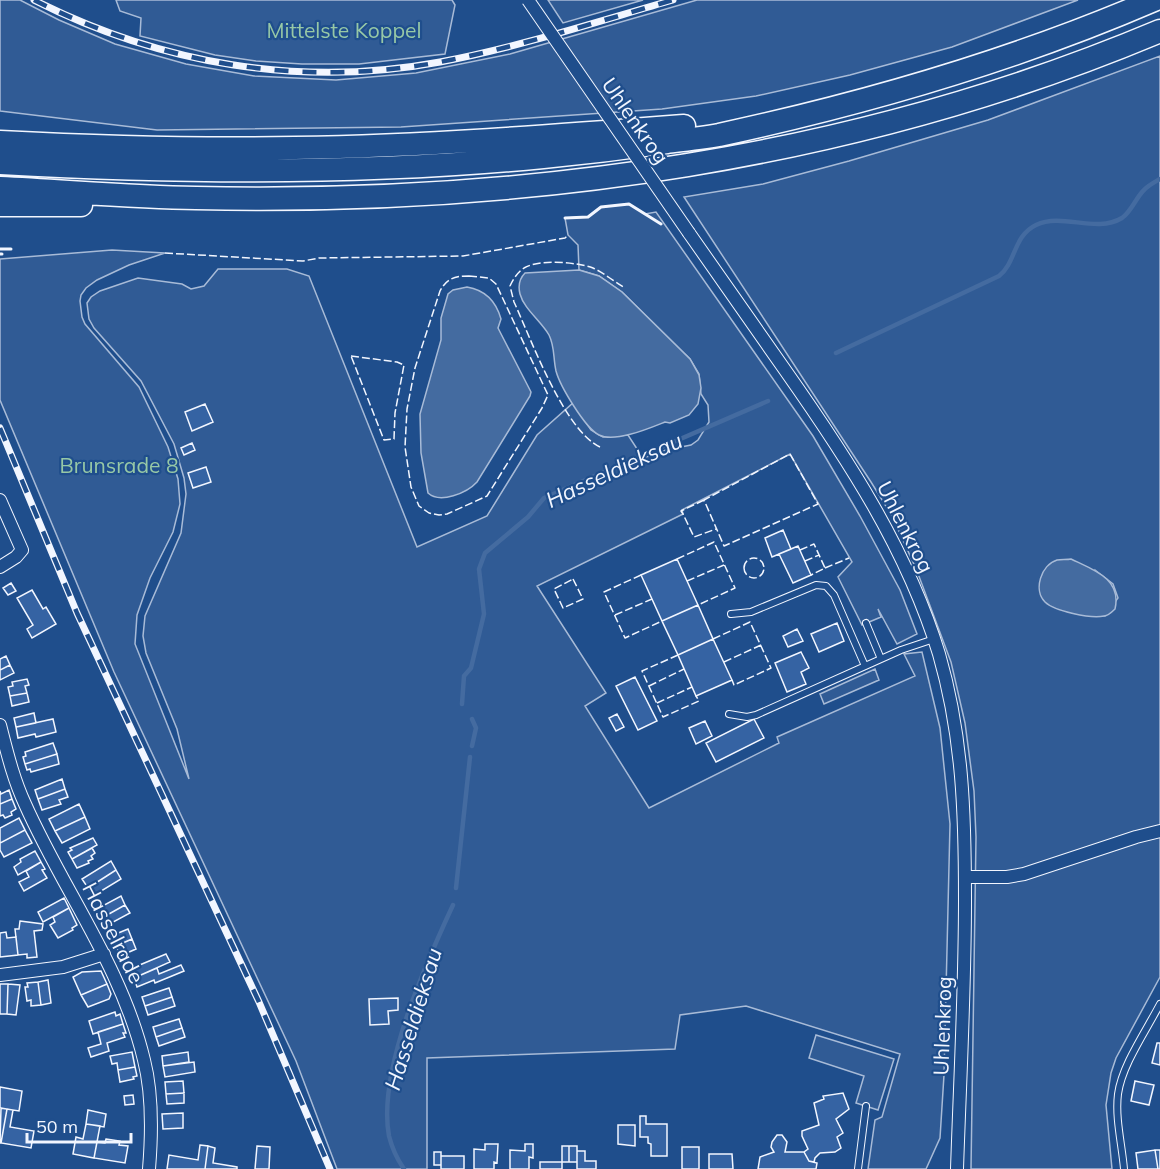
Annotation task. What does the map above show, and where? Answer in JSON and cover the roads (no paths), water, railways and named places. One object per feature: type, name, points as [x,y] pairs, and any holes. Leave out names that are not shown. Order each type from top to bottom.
[{"type":"highway","points":[[0,163],[91,167],[290,170],[495,162],[601,152],[717,135],[913,86],[1106,21],[1154,0]]},
{"type":"highway","points":[[0,188],[156,196],[262,198],[399,195],[575,181],[691,165],[831,138],[922,115],[1017,86],[1160,31]]},
{"type":"highway","points":[[0,142],[91,146],[293,148],[495,141],[787,118]]},
{"type":"highway","points":[[0,205],[71,207],[156,196]]},
{"type":"street","name":"Uhlenkrog","points":[[528,0],[816,414],[864,488],[903,561],[934,639],[955,725],[964,793],[965,970],[957,1169]]},
{"type":"street","points":[[0,500],[22,550],[16,557],[0,567]]},
{"type":"street","name":"Hasselrade","points":[[0,725],[24,802],[45,846],[104,954],[125,1001],[144,1060],[151,1118],[149,1169]]},
{"type":"street","points":[[965,877],[1007,877],[1024,874],[1160,831]]},
{"type":"street","points":[[0,975],[63,967],[104,954]]},
{"type":"lane","points":[[731,614],[751,612],[809,586],[821,584],[834,595],[865,666]]},
{"type":"lane","points":[[866,623],[881,659]]},
{"type":"lane","points":[[729,714],[747,717],[756,715],[881,659],[934,639]]},
{"type":"lane","points":[[1124,1169],[1118,1109],[1120,1086],[1160,1004]]},
{"type":"lane","points":[[858,1169],[866,1106]]},
{"type":"waterway","name":"Hasseldieksau","points":[[836,353],[999,276],[1005,271],[1023,236],[1036,225],[1057,221],[1090,224],[1112,222],[1122,218],[1142,192],[1160,179]]},
{"type":"waterway","name":"Hasseldieksau","points":[[462,704],[464,676],[471,668],[484,614],[479,569],[485,553],[528,517],[544,498],[768,401]]},
{"type":"waterway","name":"Hasseldieksau","points":[[472,719],[476,728],[472,746]]},
{"type":"waterway","name":"Hasseldieksau","points":[[456,888],[470,757]]},
{"type":"waterway","name":"Hasseldieksau","points":[[404,1169],[389,1136],[387,1110],[390,1081],[406,1018],[453,905]]},
{"type":"railway","points":[[34,0],[82,22],[181,55],[232,65],[284,71],[335,72],[388,69],[470,56],[557,34],[673,0]]},
{"type":"railway","points":[[0,428],[77,613],[259,1002],[330,1169]]},
{"type":"park label","name":"Mittelste Koppel","points":[[344,31]]},
{"type":"park label","name":"Brunsrade 8","points":[[119,466]]}]
